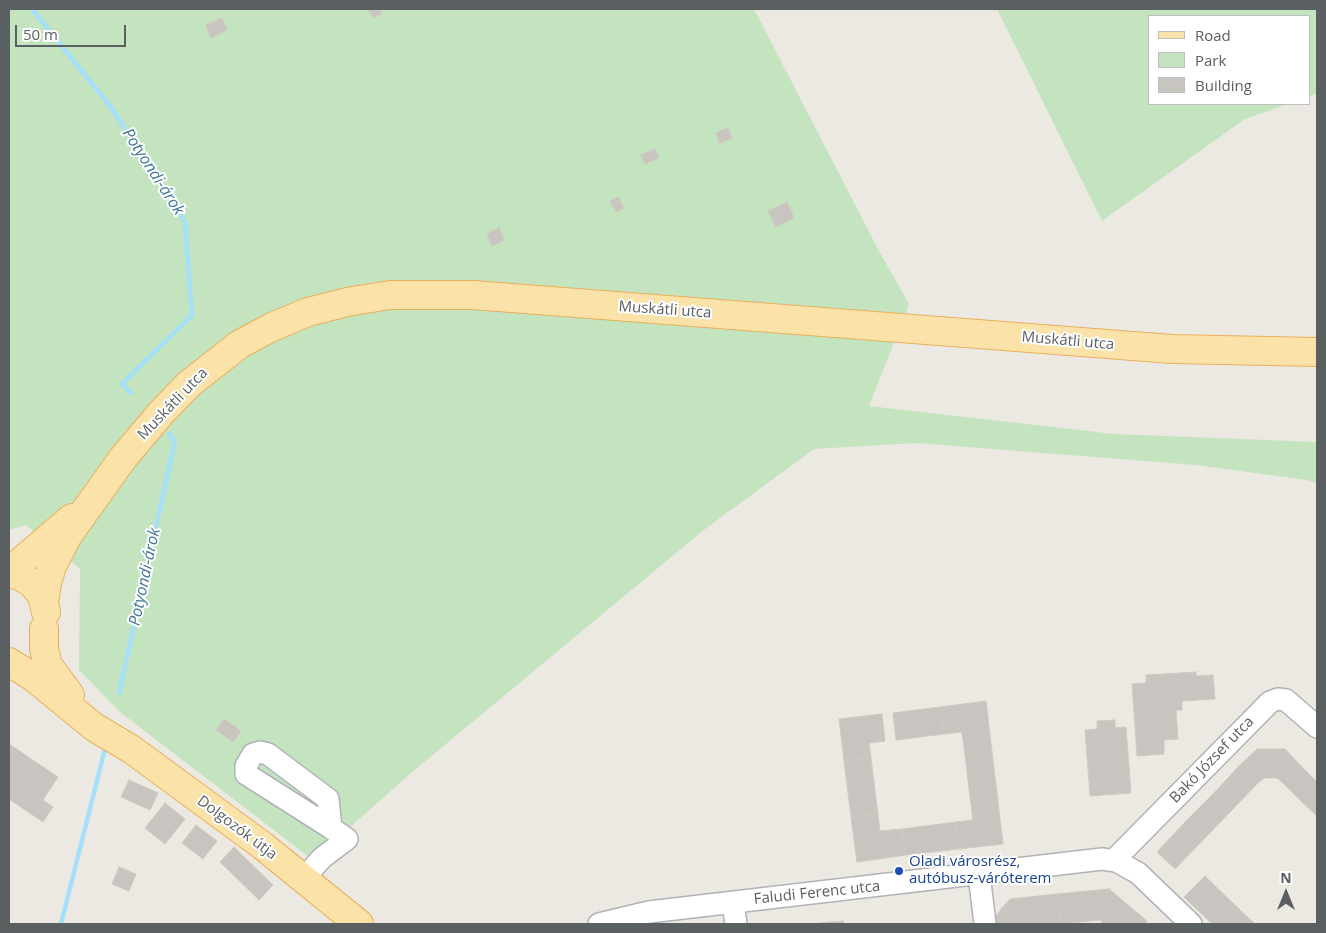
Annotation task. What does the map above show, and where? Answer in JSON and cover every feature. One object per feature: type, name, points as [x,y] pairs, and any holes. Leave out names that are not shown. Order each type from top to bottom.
[{"type":"main road","name":"Muskátli utca","points":[[44,616],[47,583],[52,566],[68,535],[123,458],[161,413],[189,384],[232,349],[272,327],[308,312],[347,302],[390,295],[473,295],[1172,349],[1317,352]]},
{"type":"main road","name":"Muskátli utca","points":[[9,568],[18,564],[90,503]]},
{"type":"main road","points":[[9,573],[20,576],[33,584],[44,616],[32,648],[20,657],[9,661]]},
{"type":"main road","name":"Dolgozók útja","points":[[44,616],[44,649],[48,665],[70,695],[112,736],[304,878],[359,924]]},
{"type":"main road","name":"Dolgozók útja","points":[[9,661],[33,677],[94,727],[112,736]]},
{"type":"street","name":"Bakó József utca","points":[[1116,861],[1118,856],[1270,702],[1278,699],[1286,700],[1317,727]]},
{"type":"street","points":[[304,878],[322,858],[347,839],[331,828]]},
{"type":"street","name":"Faludi Ferenc utca","points":[[599,924],[649,912],[1102,859],[1116,861],[1138,873],[1191,924]]},
{"type":"street","points":[[979,874],[985,924]]},
{"type":"street","points":[[733,902],[736,924]]},
{"type":"green space","points":[[9,9],[754,9],[879,251],[909,304],[869,406],[1114,434],[1317,442],[1317,483],[1196,465],[917,443],[814,449],[705,529],[411,773],[313,860],[120,712],[79,670],[80,569],[26,525],[9,530]]},
{"type":"green space","points":[[997,9],[1317,9],[1317,93],[1311,96],[1311,15],[1148,15],[1148,105],[1285,105],[1245,119],[1102,221]]},
{"type":"building","points":[[368,9],[379,9],[382,14],[373,18]]},
{"type":"building","points":[[222,18],[227,30],[211,38],[206,25]]},
{"type":"building","points":[[728,128],[732,138],[720,143],[716,133]]},
{"type":"building","points":[[655,149],[659,158],[645,164],[641,155]]},
{"type":"building","points":[[618,197],[624,208],[616,212],[610,201]]},
{"type":"building","points":[[787,202],[794,218],[776,227],[768,211]]},
{"type":"building","points":[[499,228],[504,240],[492,246],[487,234]]},
{"type":"building","points":[[1196,672],[1196,676],[1213,675],[1215,699],[1182,701],[1182,710],[1176,710],[1178,739],[1164,740],[1164,754],[1137,756],[1132,684],[1146,683],[1146,675]]},
{"type":"building","points":[[986,701],[992,752],[965,755],[962,732],[944,734],[940,707]]},
{"type":"building","points":[[940,707],[944,734],[896,740],[893,713]]},
{"type":"building","points":[[882,714],[885,741],[869,743],[871,758],[844,761],[839,719]]},
{"type":"building","points":[[224,719],[241,731],[233,742],[216,730]]},
{"type":"building","points":[[1115,720],[1115,728],[1126,727],[1131,793],[1090,796],[1085,730],[1097,729],[1097,721]]},
{"type":"building","points":[[9,744],[58,777],[43,800],[53,807],[43,822],[9,799]]},
{"type":"building","points":[[1257,749],[1285,749],[1300,765],[1283,783],[1277,778],[1264,778],[1257,784],[1239,766]]},
{"type":"building","points":[[992,752],[998,802],[971,805],[965,755]]},
{"type":"building","points":[[871,758],[878,814],[851,817],[844,761]]},
{"type":"building","points":[[1300,765],[1317,782],[1317,793],[1305,805],[1283,783]]},
{"type":"building","points":[[1239,766],[1257,784],[1233,809],[1215,792]]},
{"type":"building","points":[[129,780],[158,793],[150,810],[121,797]]},
{"type":"building","points":[[1215,792],[1233,809],[1205,838],[1187,820]]},
{"type":"building","points":[[1317,793],[1317,816],[1305,805]]},
{"type":"building","points":[[998,802],[1003,844],[959,849],[956,822],[973,820],[971,805]]},
{"type":"building","points":[[165,803],[185,819],[165,844],[145,828]]},
{"type":"building","points":[[878,814],[880,831],[902,829],[906,855],[857,862],[851,817]]},
{"type":"building","points":[[1187,820],[1205,838],[1175,869],[1157,852]]},
{"type":"building","points":[[956,822],[959,849],[906,855],[902,829]]},
{"type":"building","points":[[196,825],[217,841],[203,859],[182,843]]},
{"type":"building","points":[[234,847],[273,885],[259,900],[220,862]]},
{"type":"building","points":[[119,867],[136,874],[129,891],[112,884]]},
{"type":"building","points":[[1205,876],[1239,909],[1224,924],[1212,924],[1184,897]]},
{"type":"building","points":[[1109,889],[1147,921],[1145,924],[1104,924],[1100,920]]},
{"type":"building","points":[[1109,889],[1100,920],[1060,924],[1057,894]]},
{"type":"building","points":[[1057,894],[1060,924],[1022,924],[1001,909],[1010,899]]},
{"type":"building","points":[[1001,909],[1022,924],[993,924],[993,920]]},
{"type":"building","points":[[1239,909],[1255,924],[1224,924]]},
{"type":"building","points":[[843,921],[843,924],[808,924]]},
{"type":"waterway","name":"Potyondi-árok","points":[[32,9],[111,107],[185,222],[192,315],[122,384],[131,393]]},
{"type":"waterway","name":"Potyondi-árok","points":[[119,693],[175,441],[169,434]]},
{"type":"waterway","name":"Potyondi-árok","points":[[61,924],[105,749]]},
{"type":"place","name":"Oladi városrész, autóbusz-váróterem","points":[[899,871]]}]
